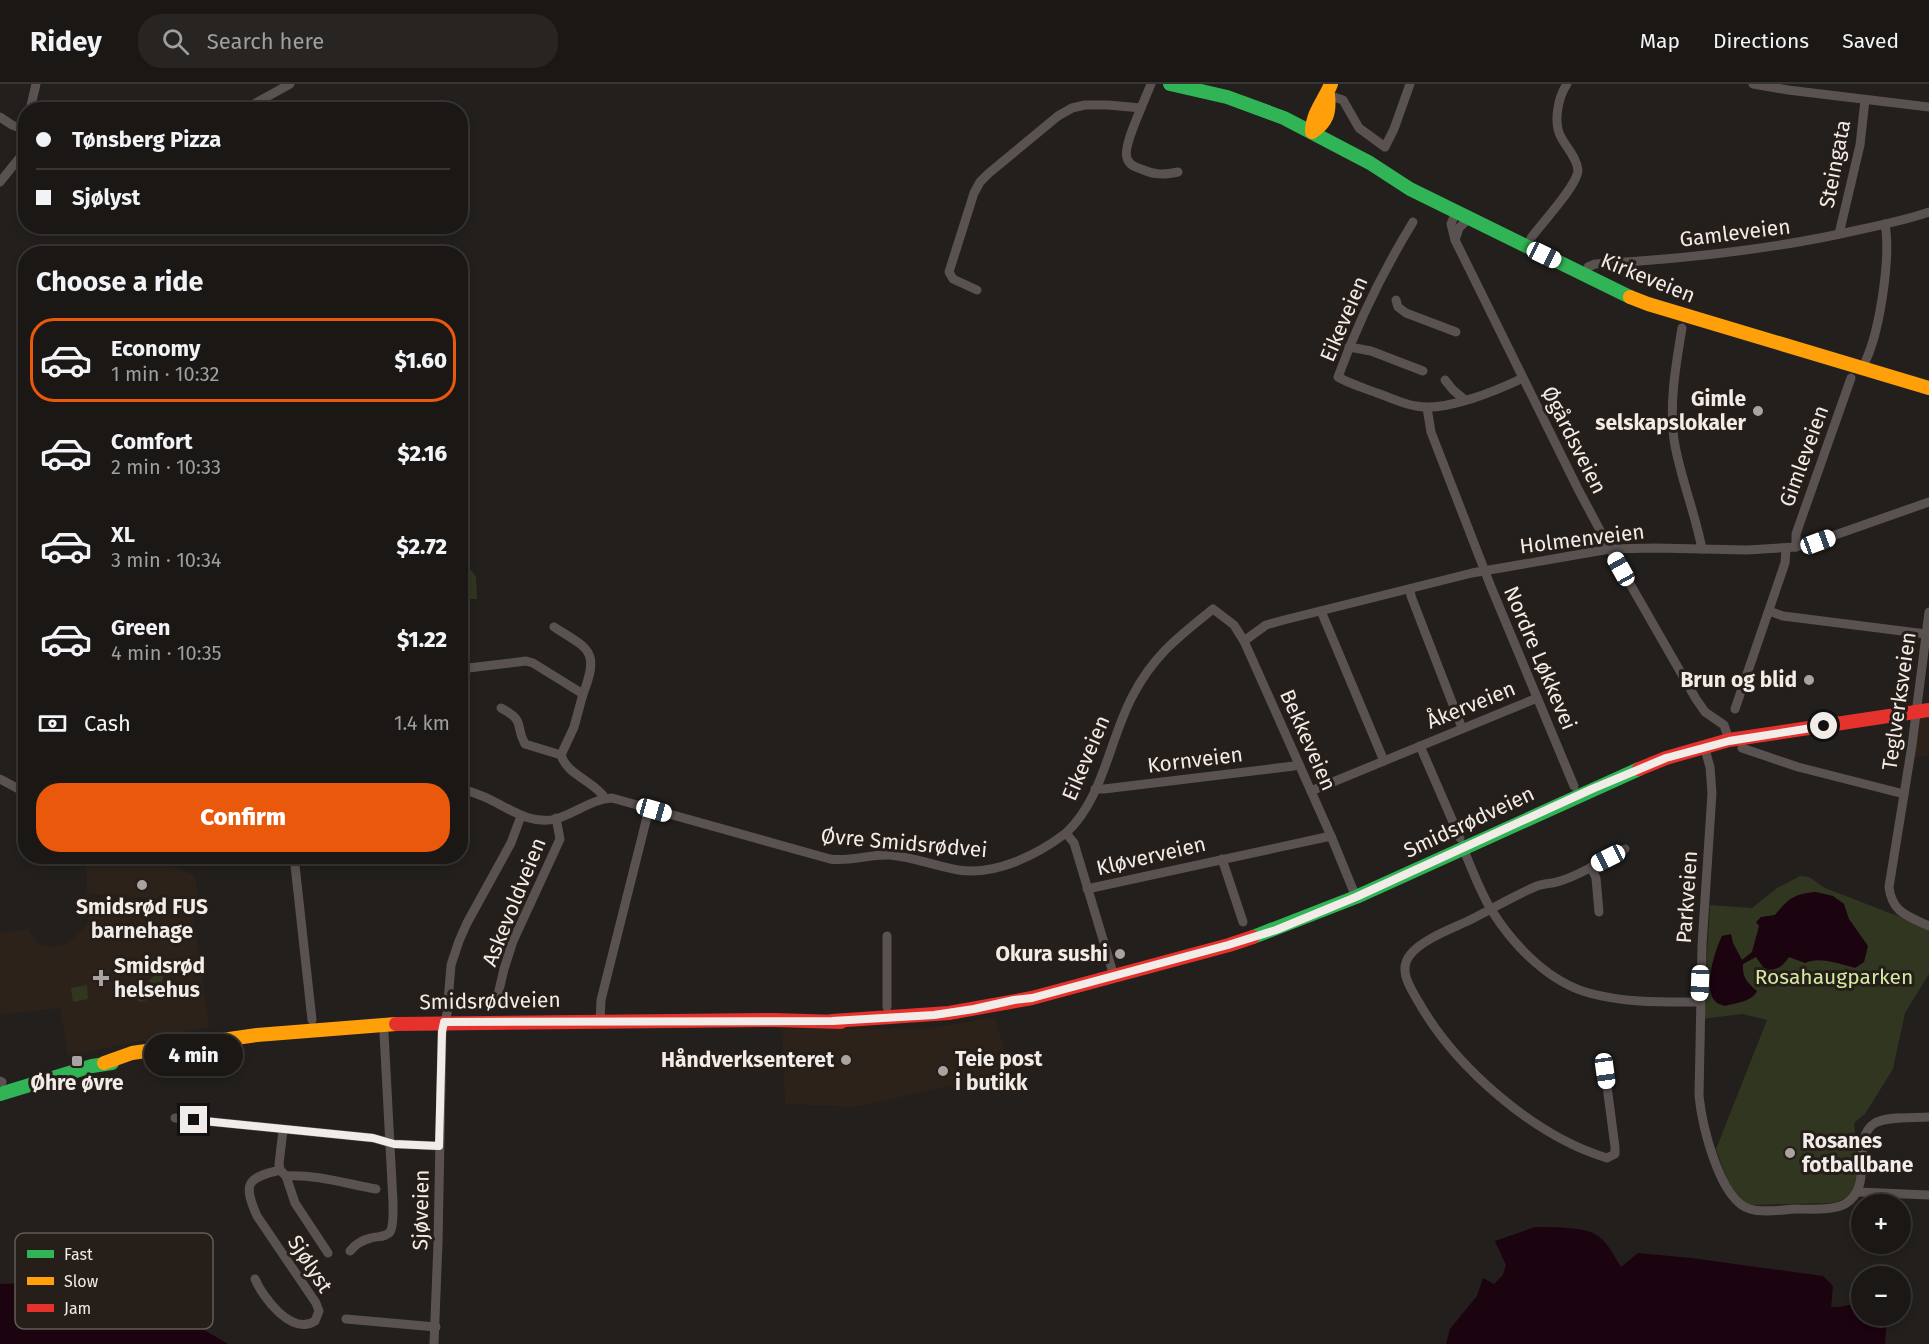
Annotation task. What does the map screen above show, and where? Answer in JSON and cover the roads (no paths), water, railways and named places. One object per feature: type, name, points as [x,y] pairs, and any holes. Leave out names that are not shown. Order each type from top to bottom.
[{"type":"main road","name":"Kirkeveien","points":[[1170,84],[1247,104],[1315,127]]},
{"type":"main road","name":"Kirkeveien","points":[[1213,84],[1263,100],[1342,139],[1370,163],[1410,189],[1619,292],[1648,304],[1929,388]]},
{"type":"main road","points":[[1315,127],[1328,117],[1330,89]]},
{"type":"main road","name":"Smidsrødveien","points":[[1,1085],[104,1063],[116,1056],[136,1052],[150,1052],[287,1032],[351,1027],[444,1022],[832,1021],[893,1027],[980,1017],[1032,998],[1276,930],[1356,897],[1461,843],[1666,758],[1729,741],[1922,711]]},
{"type":"street","points":[[32,102],[36,84]]},
{"type":"street","points":[[257,102],[290,84]]},
{"type":"street","points":[[1151,84],[1126,150],[1128,161],[1152,174],[1178,172]]},
{"type":"street","points":[[1330,89],[1343,100],[1359,128],[1385,147],[1410,84]]},
{"type":"street","points":[[1531,238],[1569,189],[1577,173],[1573,156],[1561,138],[1557,126],[1560,98],[1567,84]]},
{"type":"street","points":[[1753,84],[1929,107]]},
{"type":"street","name":"Steingata","points":[[1839,234],[1860,145],[1865,100]]},
{"type":"street","points":[[977,290],[953,279],[949,272],[974,193],[980,182],[1058,116],[1072,108],[1085,105],[1108,105],[1141,108]]},
{"type":"street","points":[[0,117],[18,127]]},
{"type":"street","points":[[0,182],[18,160]]},
{"type":"street","name":"Øgårdsveien","points":[[1455,212],[1451,224],[1455,240],[1610,549],[1696,699],[1706,712],[1724,725],[1729,741]]},
{"type":"street","name":"Gamleveien","points":[[1588,267],[1595,264],[1642,262],[1777,247],[1885,224],[1929,212]]},
{"type":"street","points":[[1455,240],[1459,228],[1469,218]]},
{"type":"street","name":"Eikeveien","points":[[1413,222],[1371,296],[1338,377],[1396,400],[1427,408],[1501,389],[1523,378]]},
{"type":"street","points":[[1866,360],[1878,319],[1887,244],[1885,224]]},
{"type":"street","points":[[1396,300],[1398,307],[1406,313],[1456,332]]},
{"type":"street","points":[[1682,328],[1672,408],[1673,431],[1702,549]]},
{"type":"street","points":[[1349,346],[1371,351],[1423,372]]},
{"type":"street","name":"Gimleveien","points":[[1796,547],[1799,524],[1851,378]]},
{"type":"street","points":[[1445,380],[1465,400]]},
{"type":"street","name":"Nordre Løkkevei","points":[[1427,408],[1431,432],[1574,786]]},
{"type":"street","name":"Holmenveien","points":[[1244,641],[1266,625],[1485,570],[1610,549],[1786,549],[1818,542],[1929,502]]},
{"type":"street","points":[[1735,709],[1785,563],[1786,549]]},
{"type":"street","points":[[1410,589],[1462,728]]},
{"type":"street","name":"Eikeveien","points":[[1066,833],[1082,814],[1095,789],[1123,717],[1147,670],[1163,651],[1213,609]]},
{"type":"street","name":"Bekkeveien","points":[[1213,609],[1234,625],[1244,641],[1356,897]]},
{"type":"street","points":[[1321,611],[1384,761]]},
{"type":"street","points":[[1769,611],[1783,616],[1926,634]]},
{"type":"street","name":"Teglverksveien","points":[[1929,612],[1922,711],[1904,794],[1889,887],[1893,904],[1902,913],[1929,926]]},
{"type":"street","points":[[554,627],[578,642],[590,655],[591,674],[574,727],[561,755]]},
{"type":"street","points":[[468,668],[526,661],[583,694]]},
{"type":"street","name":"Åkerveien","points":[[1311,791],[1537,698]]},
{"type":"street","points":[[468,791],[521,816],[538,819],[556,819],[604,798],[595,786],[567,766],[561,755],[525,744],[518,720],[501,708]]},
{"type":"street","name":"Åkerveien","points":[[1420,746],[1491,909],[1504,929],[1527,955],[1572,987],[1588,993],[1624,1000],[1700,1002]]},
{"type":"street","name":"Parkveien","points":[[1704,747],[1710,767],[1712,793],[1700,1002],[1700,1108],[1718,1171],[1734,1198],[1751,1209],[1814,1209],[1840,1206],[1858,1192]]},
{"type":"street","name":"Teglverksveien","points":[[1742,748],[1798,767],[1904,794]]},
{"type":"street","name":"Kornveien","points":[[1095,789],[1238,774],[1294,766],[1298,763]]},
{"type":"street","points":[[0,781],[18,789]]},
{"type":"street","name":"Øvre Smidsrødvei","points":[[604,798],[612,798],[830,859],[847,860],[886,855],[974,871],[992,869],[1014,862],[1066,833]]},
{"type":"street","points":[[600,1021],[601,1000],[650,809]]},
{"type":"street","name":"Sjøveien","points":[[434,1344],[442,1032],[447,1014],[451,965],[467,923],[510,843],[521,816]]},
{"type":"street","name":"Askevoldveien","points":[[497,999],[513,941],[560,839],[556,819]]},
{"type":"street","points":[[1066,833],[1074,843],[1114,976]]},
{"type":"street","name":"Kløverveien","points":[[1087,889],[1331,836]]},
{"type":"street","points":[[1605,1071],[1615,1147],[1615,1154],[1607,1158],[1570,1143],[1521,1113],[1494,1092],[1470,1069],[1435,1027],[1409,985],[1405,972],[1407,958],[1419,946],[1538,885],[1560,881],[1625,849]]},
{"type":"street","name":"Kløverveien","points":[[1222,859],[1243,922]]},
{"type":"street","points":[[295,864],[312,1020]]},
{"type":"street","points":[[1591,867],[1596,878],[1599,912]]},
{"type":"street","points":[[887,936],[887,1007]]},
{"type":"street","name":"Sjølyst","points":[[350,1251],[367,1239],[384,1236],[390,1232],[393,1202],[384,1033]]},
{"type":"street","points":[[1929,1116],[1889,1119],[1876,1122],[1868,1130],[1864,1141],[1858,1192],[1929,1195]]},
{"type":"street","points":[[176,1118],[373,1138],[390,1143],[439,1146]]},
{"type":"street","name":"Sjølyst","points":[[283,1130],[279,1164],[295,1203],[328,1253]]},
{"type":"street","name":"Sjølyst","points":[[255,1280],[284,1318],[296,1324],[307,1325],[315,1321],[319,1311],[316,1303],[257,1216],[250,1200],[249,1189],[255,1178],[262,1174],[283,1173],[376,1190]]},
{"type":"street","points":[[346,1319],[436,1327]]},
{"type":"place","name":"Gimle selskapslokaler","points":[[1758,411]]},
{"type":"place","name":"Brun og blid","points":[[1809,680]]},
{"type":"place","name":"Smidsrød FUS barnehage","points":[[142,885]]},
{"type":"place","name":"Okura sushi","points":[[1120,954]]},
{"type":"place","name":"Smidsrød helsehus","points":[[101,978]]},
{"type":"place","name":"Håndverksenteret","points":[[846,1060]]},
{"type":"place","name":"Øhre øvre","points":[[77,1061]]},
{"type":"place","name":"Teie post i butikk","points":[[943,1071]]},
{"type":"place","name":"Rosanes fotballbane","points":[[1790,1153]]},
{"type":"park label","name":"Rosahaugparken","points":[[1834,977]]}]
